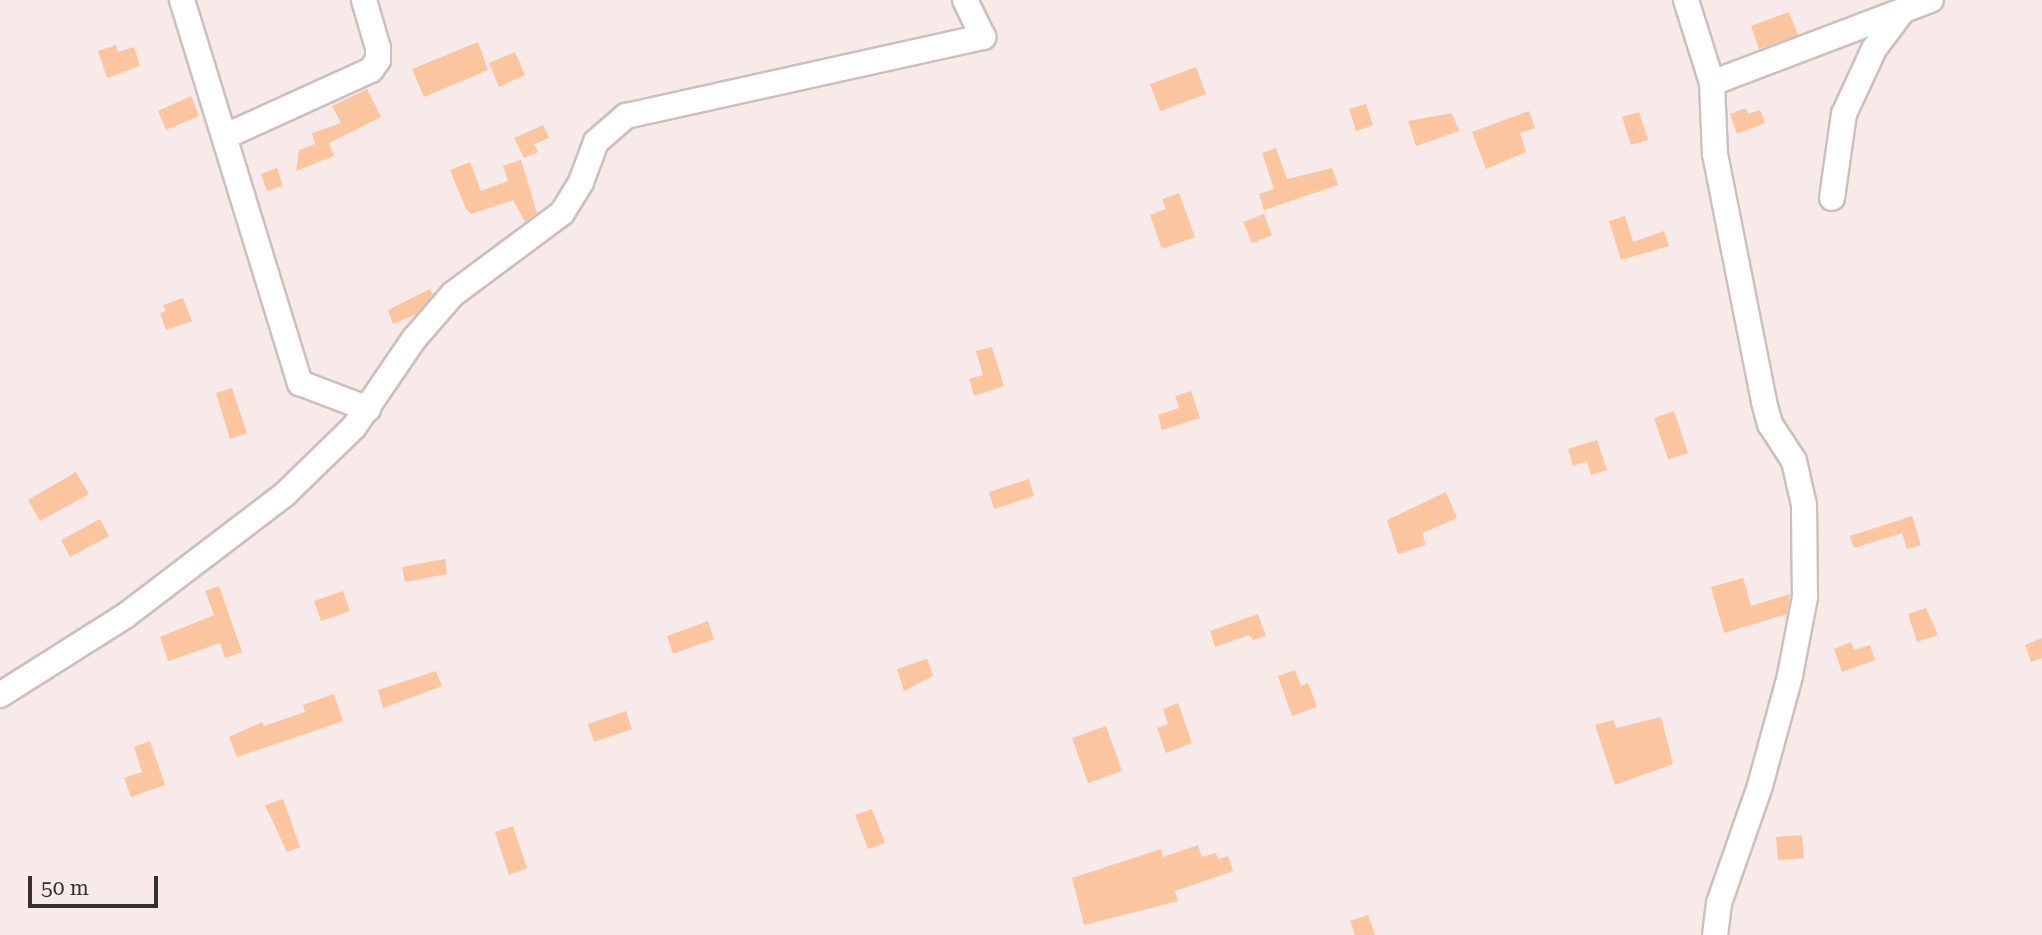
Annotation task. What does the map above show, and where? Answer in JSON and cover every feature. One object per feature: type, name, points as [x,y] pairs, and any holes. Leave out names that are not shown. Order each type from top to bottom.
[{"type":"street","points":[[183,0],[300,383],[368,409]]},
{"type":"street","points":[[226,136],[370,70],[378,48],[364,0]]},
{"type":"street","points":[[0,695],[125,617],[285,494],[368,409],[414,339],[453,294],[562,213],[581,182],[596,142],[626,117],[983,37],[965,0]]},
{"type":"street","points":[[1686,0],[1712,83],[1715,154],[1764,402],[1770,424],[1794,461],[1802,484],[1805,584],[1790,676],[1760,786],[1719,903],[1715,935]]},
{"type":"street","points":[[1712,83],[1827,36],[1902,13],[1931,0]]},
{"type":"street","points":[[1832,198],[1844,114],[1874,49],[1902,13]]},
{"type":"building","points":[[1789,12],[1798,35],[1759,49],[1751,26]]},
{"type":"building","points":[[478,42],[488,70],[424,97],[412,69]]},
{"type":"building","points":[[116,45],[118,52],[134,47],[140,66],[107,78],[98,51]]},
{"type":"building","points":[[515,52],[525,75],[499,87],[489,63]]},
{"type":"building","points":[[1196,67],[1206,94],[1160,111],[1150,84]]},
{"type":"building","points":[[367,89],[381,117],[329,143],[334,156],[296,171],[299,150],[315,144],[312,133],[341,123],[332,106]]},
{"type":"building","points":[[191,96],[199,116],[166,130],[158,111]]},
{"type":"building","points":[[1366,104],[1373,125],[1356,131],[1349,109]]},
{"type":"building","points":[[1746,108],[1748,114],[1760,110],[1765,123],[1737,134],[1730,114]]},
{"type":"building","points":[[1529,111],[1535,128],[1520,133],[1526,152],[1486,169],[1472,132]]},
{"type":"building","points":[[1639,112],[1648,140],[1631,145],[1622,117]]},
{"type":"building","points":[[1452,113],[1459,131],[1416,146],[1408,121]]},
{"type":"building","points":[[543,125],[549,138],[534,144],[538,152],[524,158],[514,138]]},
{"type":"building","points":[[1276,148],[1287,179],[1332,168],[1338,185],[1264,210],[1259,194],[1274,189],[1262,153]]},
{"type":"building","points":[[521,160],[537,213],[525,222],[513,200],[471,214],[466,209],[450,170],[470,162],[481,191],[508,181],[503,166]]},
{"type":"building","points":[[277,168],[283,186],[267,191],[261,174]]},
{"type":"building","points":[[1179,193],[1195,237],[1162,249],[1150,215],[1166,209],[1162,199]]},
{"type":"building","points":[[1264,214],[1272,235],[1252,243],[1243,222]]},
{"type":"building","points":[[1625,216],[1633,242],[1664,231],[1669,246],[1621,260],[1609,221]]},
{"type":"building","points":[[430,289],[433,295],[416,314],[393,324],[388,310]]},
{"type":"building","points":[[183,298],[192,321],[166,330],[160,313],[166,311],[163,305]]},
{"type":"building","points":[[992,347],[1004,386],[974,396],[969,379],[983,375],[976,351]]},
{"type":"building","points":[[232,388],[247,433],[230,439],[216,393]]},
{"type":"building","points":[[1191,391],[1200,418],[1162,430],[1158,415],[1179,408],[1175,396]]},
{"type":"building","points":[[1674,411],[1688,453],[1668,459],[1654,418]]},
{"type":"building","points":[[1597,440],[1607,470],[1591,475],[1587,461],[1573,466],[1568,449]]},
{"type":"building","points":[[76,472],[89,494],[40,521],[28,500]]},
{"type":"building","points":[[1029,479],[1034,496],[994,509],[989,492]]},
{"type":"building","points":[[1446,492],[1457,518],[1422,533],[1426,545],[1398,554],[1387,520]]},
{"type":"building","points":[[1912,516],[1921,545],[1907,549],[1902,533],[1854,548],[1850,536]]},
{"type":"building","points":[[100,519],[109,536],[70,557],[61,540]]},
{"type":"building","points":[[445,559],[447,574],[405,582],[402,567]]},
{"type":"building","points":[[1743,578],[1751,606],[1790,594],[1787,614],[1724,633],[1711,587]]},
{"type":"building","points":[[219,586],[242,652],[225,658],[220,643],[168,661],[160,637],[214,615],[205,591]]},
{"type":"building","points":[[343,591],[350,611],[321,621],[314,601]]},
{"type":"building","points":[[1926,608],[1938,635],[1917,642],[1908,614]]},
{"type":"building","points":[[1258,614],[1266,636],[1253,640],[1249,635],[1215,647],[1210,631]]},
{"type":"building","points":[[708,621],[714,639],[673,654],[667,636]]},
{"type":"building","points":[[2042,638],[2042,658],[2031,662],[2025,645]]},
{"type":"building","points":[[1851,642],[1854,650],[1870,645],[1875,660],[1842,672],[1834,649]]},
{"type":"building","points":[[927,659],[933,676],[904,691],[897,669]]},
{"type":"building","points":[[1295,670],[1301,686],[1308,683],[1317,707],[1292,716],[1278,676]]},
{"type":"building","points":[[436,671],[442,686],[383,708],[378,690]]},
{"type":"building","points":[[334,694],[343,721],[237,757],[229,737],[262,722],[264,726],[305,712],[303,705]]},
{"type":"building","points":[[1178,703],[1192,743],[1166,753],[1157,728],[1168,724],[1163,709]]},
{"type":"building","points":[[626,711],[632,729],[594,742],[588,724]]},
{"type":"building","points":[[1661,717],[1673,764],[1615,785],[1595,725],[1613,720],[1616,728]]},
{"type":"building","points":[[1106,726],[1122,771],[1088,783],[1072,738]]},
{"type":"building","points":[[150,741],[165,785],[131,797],[124,778],[142,772],[134,747]]},
{"type":"building","points":[[283,799],[300,847],[287,852],[265,805]]},
{"type":"building","points":[[872,809],[885,843],[868,849],[855,815]]},
{"type":"building","points":[[513,826],[527,868],[509,875],[495,832]]},
{"type":"building","points":[[1802,835],[1804,858],[1778,860],[1776,837]]},
{"type":"building","points":[[1198,845],[1202,857],[1216,853],[1218,859],[1228,856],[1233,871],[1175,891],[1178,901],[1084,925],[1072,878],[1161,849],[1163,857]]},
{"type":"building","points":[[1368,915],[1375,935],[1355,935],[1350,921]]}]
